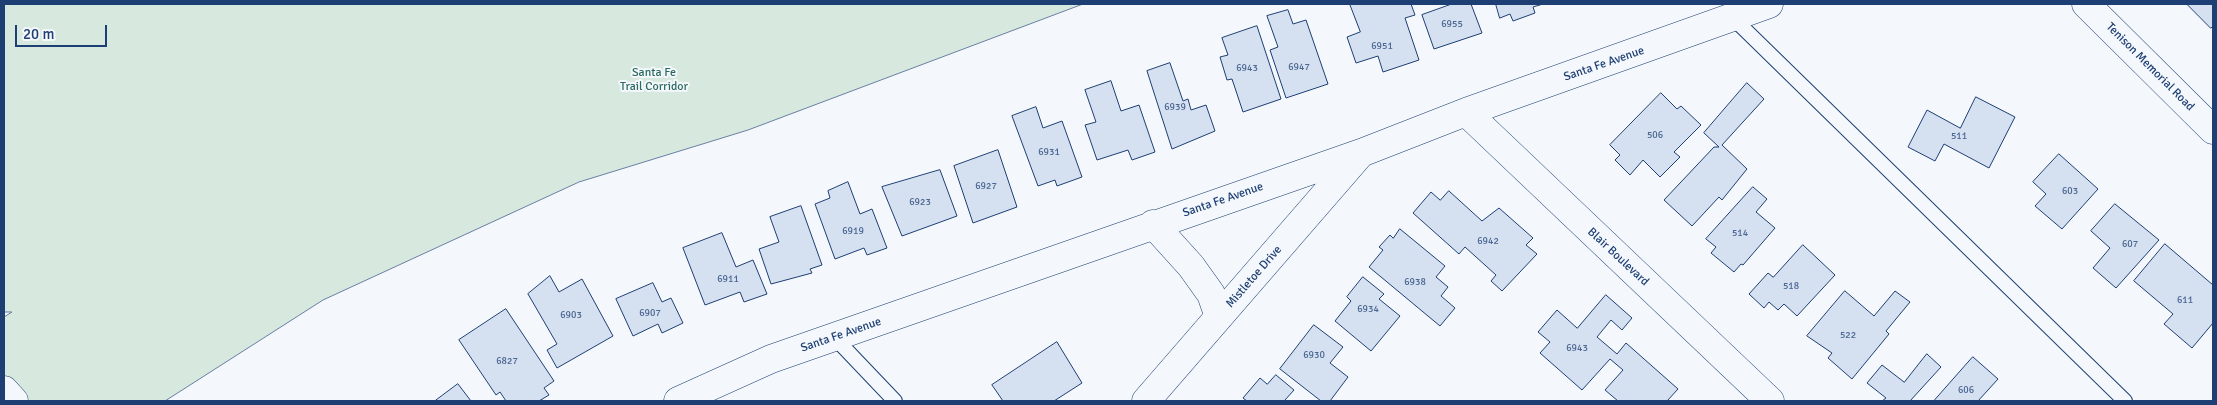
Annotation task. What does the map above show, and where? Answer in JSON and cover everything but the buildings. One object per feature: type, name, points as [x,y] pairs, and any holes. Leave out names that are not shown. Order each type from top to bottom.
[{"type":"street","name":"Santa Fe Avenue","points":[[678,401],[772,359],[1361,153],[1466,112],[1769,4]]},
{"type":"street","name":"Tenison Memorial Road","points":[[2086,4],[2213,130]]},
{"type":"street","name":"Blair Boulevard","points":[[1466,112],[1770,401]]},
{"type":"street","name":"Mistletoe Drive","points":[[1146,401],[1361,153]]},
{"type":"street","points":[[1154,224],[1191,266],[1211,294],[1220,317]]},
{"type":"street","points":[[4,390],[14,401]]},
{"type":"lane","points":[[1733,18],[2125,401]]},
{"type":"lane","points":[[834,337],[894,401]]},
{"type":"green space","name":"Santa Fe Trail Corridor","points":[[4,4],[1083,4],[748,130],[579,182],[323,300],[165,401],[4,401],[4,317],[12,312],[4,312]]}]
